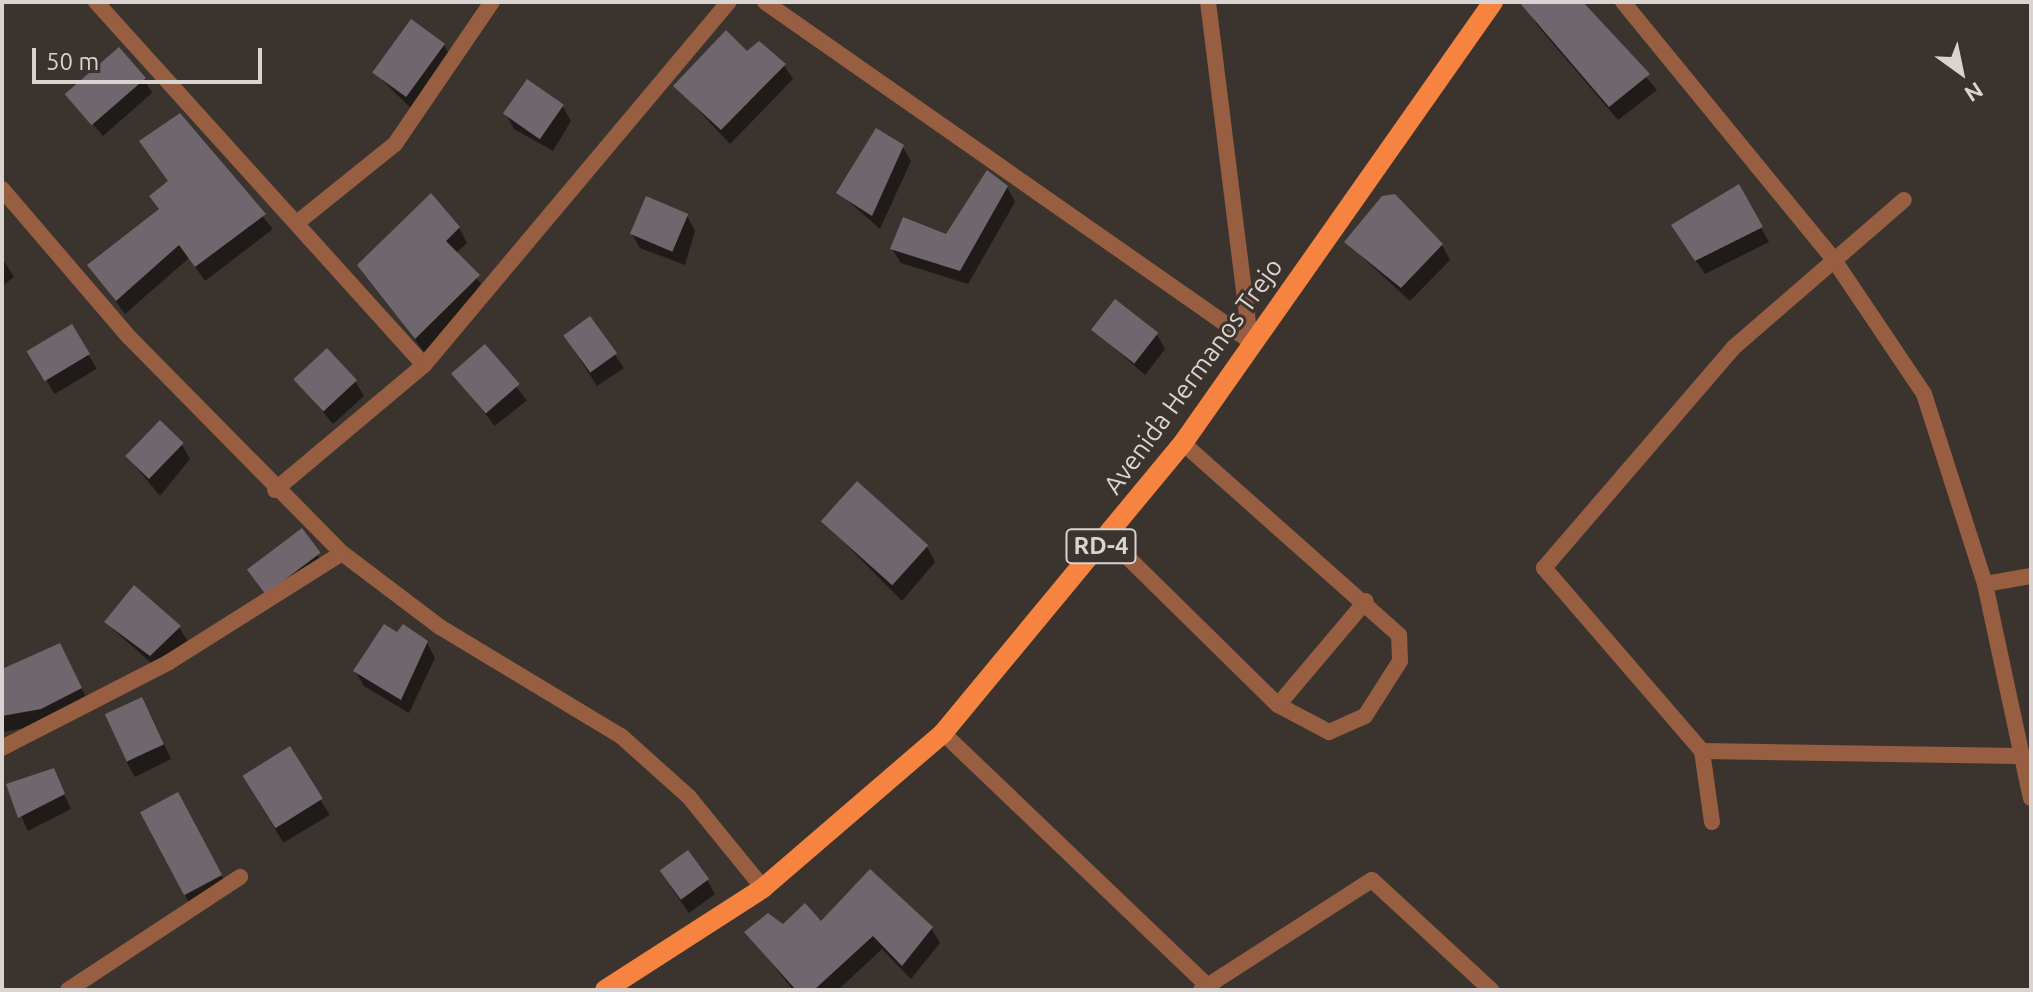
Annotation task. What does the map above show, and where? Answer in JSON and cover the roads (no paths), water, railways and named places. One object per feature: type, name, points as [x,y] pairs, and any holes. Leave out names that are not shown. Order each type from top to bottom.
[{"type":"main road","name":"Avenida Hermanos Trejo","points":[[605,990],[763,888],[943,733],[1108,538],[1183,443],[1250,341],[1493,2]]},
{"type":"street","points":[[96,2],[424,365]]},
{"type":"street","points":[[298,222],[395,144],[492,2]]},
{"type":"street","points":[[275,490],[424,365],[729,2]]},
{"type":"street","points":[[765,2],[1250,341]]},
{"type":"street","points":[[1208,2],[1250,341]]},
{"type":"street","points":[[1623,2],[1834,260],[1924,394],[1985,584],[2017,756],[2031,798]]},
{"type":"street","points":[[2,189],[275,490],[342,553],[440,627],[621,736],[689,797],[763,888]]},
{"type":"street","points":[[1712,822],[1702,751],[1544,568],[1733,348],[1904,200]]},
{"type":"street","points":[[1108,538],[1278,705],[1329,732],[1365,716],[1400,661],[1399,635],[1366,601],[1183,443]]},
{"type":"street","points":[[2,748],[169,662],[342,553]]},
{"type":"street","points":[[1985,584],[2031,576]]},
{"type":"street","points":[[1278,705],[1366,601]]},
{"type":"street","points":[[943,733],[1207,989],[1372,880],[1491,990]]},
{"type":"street","points":[[1702,751],[2017,756]]},
{"type":"street","points":[[68,990],[240,877]]}]
